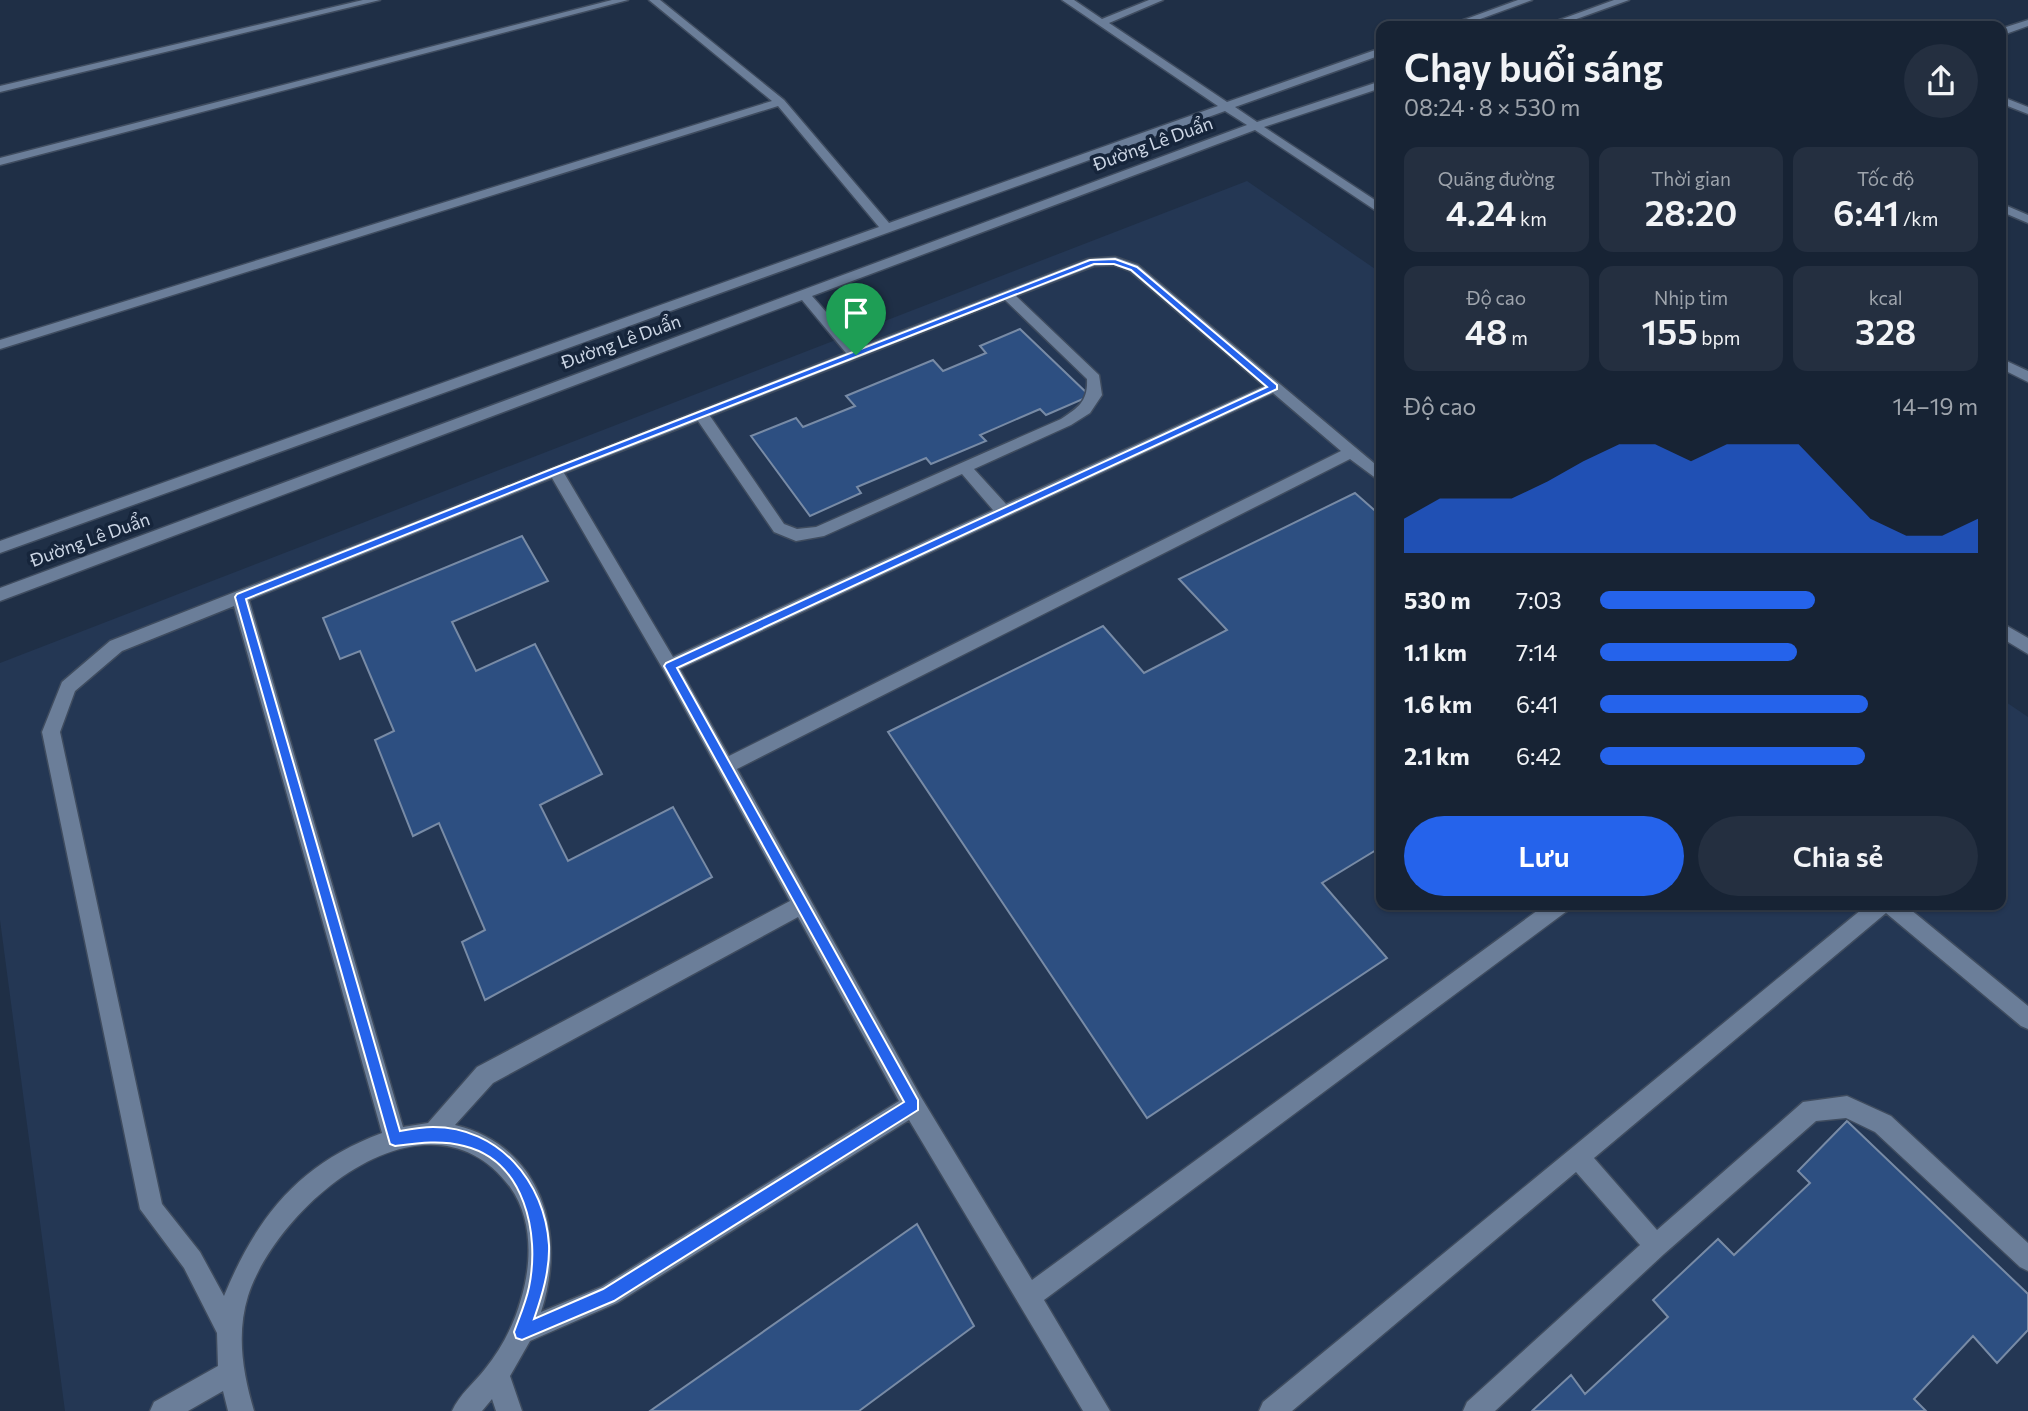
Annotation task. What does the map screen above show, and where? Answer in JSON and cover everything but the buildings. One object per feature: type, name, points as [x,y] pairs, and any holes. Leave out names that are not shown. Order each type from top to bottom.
[{"type":"street","points":[[0,89],[375,0]]},
{"type":"street","points":[[0,162],[623,0]]},
{"type":"street","points":[[654,0],[780,102],[885,227]]},
{"type":"street","points":[[1067,0],[1376,207]]},
{"type":"street","points":[[1101,23],[1158,0]]},
{"type":"street","points":[[1466,21],[1527,0]]},
{"type":"street","points":[[1563,21],[1624,0]]},
{"type":"street","points":[[2006,31],[2028,23]]},
{"type":"street","name":"Đường Lê Duẩn","points":[[0,547],[1224,105],[1376,53]]},
{"type":"street","name":"Đường Lê Duẩn","points":[[0,595],[1256,126],[1376,86]]},
{"type":"street","points":[[0,345],[780,102]]},
{"type":"street","points":[[2006,102],[2028,111]]},
{"type":"street","points":[[2006,209],[2028,219]]},
{"type":"street","points":[[229,1331],[192,1260],[152,1209],[51,732],[68,687],[116,646],[555,471],[1093,262],[1115,261],[1134,268],[1376,473]]},
{"type":"street","points":[[804,295],[856,355]]},
{"type":"street","points":[[702,415],[779,528],[796,535],[818,532],[1066,422],[1085,410],[1096,395],[1094,379],[1008,296]]},
{"type":"street","points":[[2006,365],[2028,377]]},
{"type":"street","points":[[670,666],[1274,387]]},
{"type":"street","points":[[726,766],[1351,452]]},
{"type":"street","points":[[964,467],[1004,512]]},
{"type":"street","points":[[555,471],[670,666],[913,1105],[1097,1411]]},
{"type":"street","points":[[240,597],[395,1139]]},
{"type":"street","points":[[2006,632],[2028,647]]},
{"type":"street","points":[[433,1134],[485,1075],[804,904]]},
{"type":"street","points":[[1030,1296],[1553,910]]},
{"type":"street","points":[[1272,1411],[1875,910]]},
{"type":"street","points":[[1896,910],[2028,1019]]},
{"type":"street","points":[[522,1332],[608,1295],[913,1105]]},
{"type":"street","points":[[1476,1411],[1656,1246],[1811,1110],[1847,1107],[1883,1124],[2028,1259]]},
{"type":"street","points":[[241,1411],[230,1373],[229,1331],[240,1287],[260,1245],[288,1208],[321,1176],[358,1154],[395,1139],[433,1134],[468,1139],[496,1153],[520,1178],[535,1209],[541,1246],[537,1288],[522,1332],[497,1374],[465,1411]]},
{"type":"street","points":[[1578,1157],[1656,1246]]},
{"type":"street","points":[[163,1411],[230,1373]]},
{"type":"street","points":[[497,1374],[509,1411]]},
{"type":"shaded area","points":[[1247,181],[1376,270],[1376,910],[2006,910],[2006,702],[2028,717],[2028,1411],[65,1411],[0,920],[0,663]]},
{"type":"route","points":[[1115,261],[1134,268],[1274,387],[670,666],[913,1105],[608,1295],[522,1332],[537,1288],[541,1246],[535,1209],[520,1178],[496,1153],[468,1139],[433,1134],[395,1139],[240,597],[856,355],[1093,262],[1115,261]]}]
